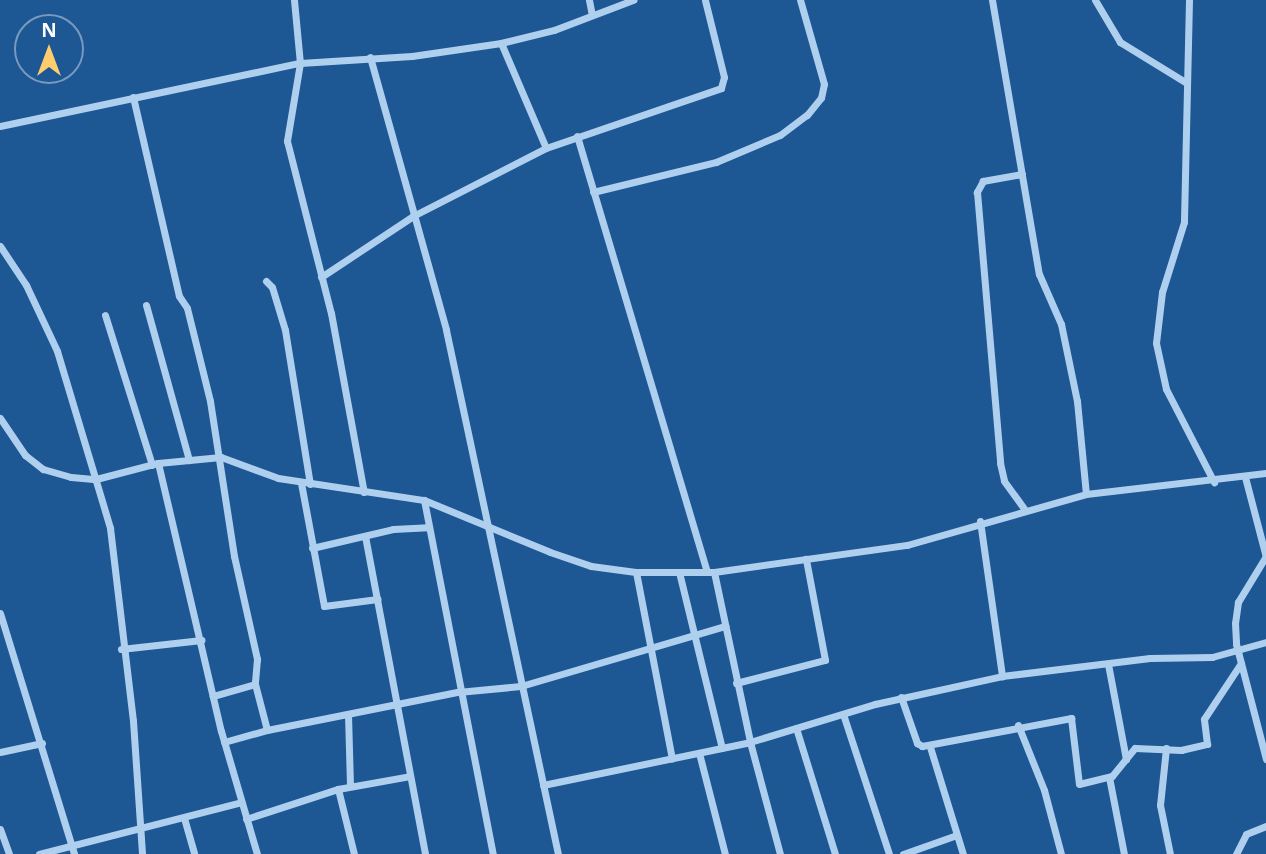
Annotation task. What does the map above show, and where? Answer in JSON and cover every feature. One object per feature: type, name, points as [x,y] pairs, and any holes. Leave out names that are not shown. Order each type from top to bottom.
[{"type":"street","points":[[294,0],[300,63],[287,141],[321,277],[364,492]]},
{"type":"street","points":[[589,0],[592,15]]},
{"type":"street","points":[[0,126],[300,63],[501,43],[633,0]]},
{"type":"street","points":[[321,277],[413,216],[546,148],[721,88],[724,77],[705,0]]},
{"type":"street","points":[[593,192],[716,162],[780,135],[807,115],[821,98],[824,84],[800,0]]},
{"type":"street","points":[[992,0],[1039,274],[1061,324],[1077,401],[1086,494]]},
{"type":"street","points":[[1095,0],[1120,42],[1185,82]]},
{"type":"street","points":[[1189,0],[1185,82],[1184,222],[1162,292],[1156,343],[1166,389],[1214,482]]},
{"type":"street","points":[[501,43],[546,148]]},
{"type":"street","points":[[370,57],[446,330],[558,854]]},
{"type":"street","points":[[133,97],[221,457],[234,556],[257,659],[255,684],[267,730]]},
{"type":"street","points":[[577,136],[710,572],[725,626],[750,742],[780,854]]},
{"type":"street","points":[[1021,174],[983,181],[977,192],[1000,463],[1004,481],[1024,509]]},
{"type":"street","points":[[0,246],[26,285],[57,351],[96,479],[113,552],[121,649],[133,721],[142,854]]},
{"type":"street","points":[[266,281],[272,287],[285,330],[312,548],[324,606],[378,599]]},
{"type":"street","points":[[146,305],[189,460]]},
{"type":"street","points":[[105,315],[155,464],[224,741],[257,854]]},
{"type":"street","points":[[0,418],[25,455],[43,469],[96,479],[155,464],[221,457],[306,483],[424,500],[591,566],[636,572],[710,572],[907,545],[1024,509],[1086,494],[1214,482],[1266,473]]},
{"type":"street","points":[[1245,477],[1266,556],[1238,602],[1238,649],[1266,759]]},
{"type":"street","points":[[424,500],[458,692],[493,854]]},
{"type":"street","points":[[980,522],[1002,676]]},
{"type":"street","points":[[312,548],[365,536],[428,527]]},
{"type":"street","points":[[365,536],[425,854]]},
{"type":"street","points":[[736,683],[825,660],[806,559]]},
{"type":"street","points":[[636,572],[649,649],[673,759]]},
{"type":"street","points":[[679,572],[722,748]]},
{"type":"street","points":[[0,613],[74,854]]},
{"type":"street","points":[[224,741],[458,692],[521,686],[725,626]]},
{"type":"street","points":[[121,649],[201,640]]},
{"type":"street","points":[[543,785],[750,742],[901,697],[1002,676],[1108,664],[1194,659],[1266,642]]},
{"type":"street","points":[[901,697],[917,743],[930,747],[1018,725],[1071,718],[1079,784],[1109,777],[1135,748],[1181,750],[1207,744],[1204,719],[1241,663]]},
{"type":"street","points":[[1108,664],[1126,759]]},
{"type":"street","points":[[213,696],[255,684]]},
{"type":"street","points":[[348,714],[350,786]]},
{"type":"street","points":[[843,714],[889,854]]},
{"type":"street","points":[[1018,725],[1044,790],[1061,854]]},
{"type":"street","points":[[796,728],[835,854]]},
{"type":"street","points":[[0,752],[42,743]]},
{"type":"street","points":[[930,747],[954,836],[963,854]]},
{"type":"street","points":[[1166,748],[1160,805],[1170,854]]},
{"type":"street","points":[[699,753],[725,854]]},
{"type":"street","points":[[246,819],[338,789],[410,776]]},
{"type":"street","points":[[1109,777],[1124,854]]},
{"type":"street","points":[[338,789],[354,854]]},
{"type":"street","points":[[39,854],[241,802]]},
{"type":"street","points":[[184,818],[194,854]]},
{"type":"street","points":[[1236,854],[1246,834],[1266,826]]},
{"type":"street","points":[[0,829],[9,854]]},
{"type":"street","points":[[903,854],[954,836]]}]
